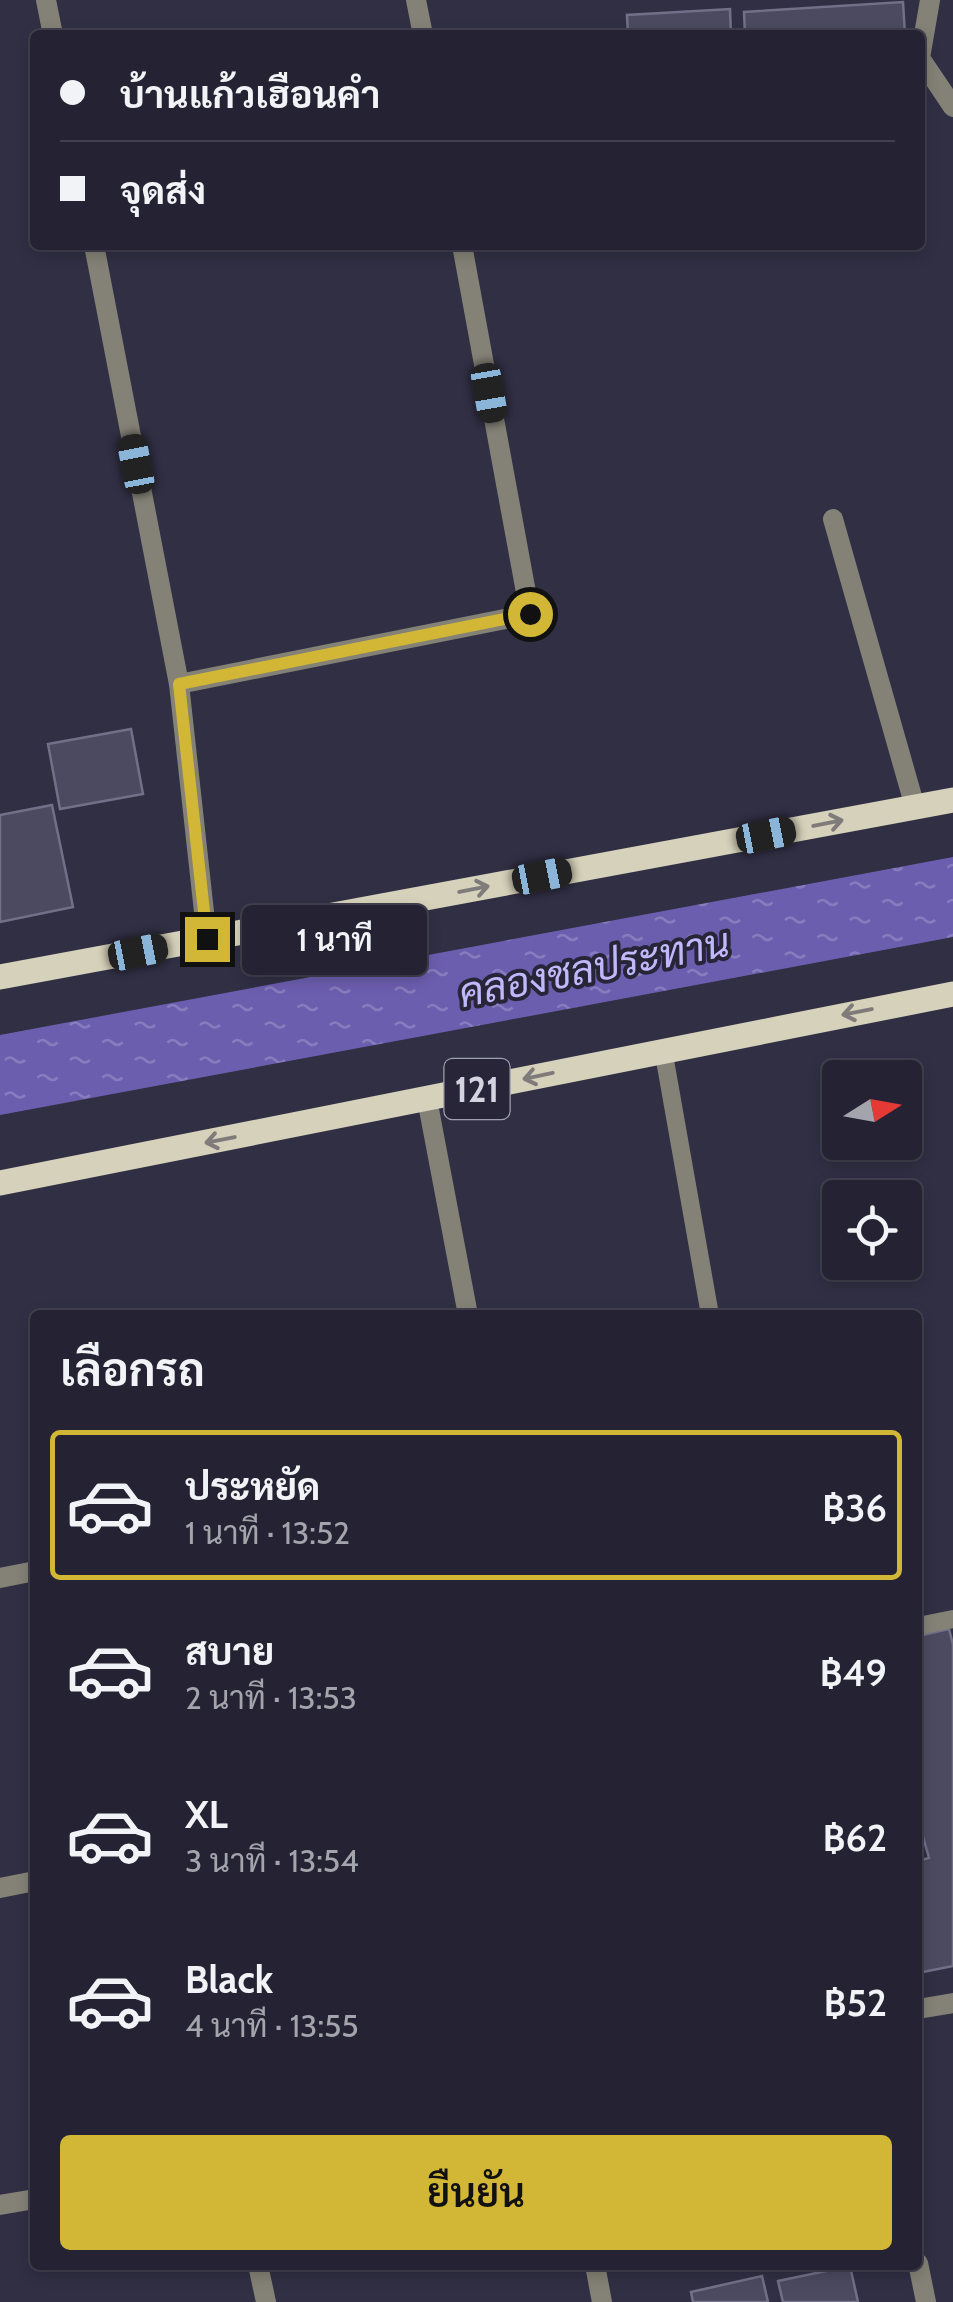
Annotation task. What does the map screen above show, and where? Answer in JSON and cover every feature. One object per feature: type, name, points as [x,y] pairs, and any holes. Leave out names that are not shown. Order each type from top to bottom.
[{"type":"main road","points":[[0,977],[953,800]]},
{"type":"main road","name":"121","points":[[0,1182],[953,994]]},
{"type":"street","points":[[46,0],[52,30]]},
{"type":"street","points":[[416,0],[421,30]]},
{"type":"street","points":[[925,30],[930,0]]},
{"type":"street","points":[[925,65],[953,107]]},
{"type":"street","points":[[95,250],[179,684],[207,939]]},
{"type":"street","points":[[179,684],[530,614],[463,250]]},
{"type":"street","points":[[834,519],[915,807]]},
{"type":"street","points":[[428,1099],[467,1310]]},
{"type":"street","points":[[0,1578],[30,1572]]},
{"type":"street","points":[[0,1888],[30,1882]]},
{"type":"street","points":[[922,2009],[953,2002]]},
{"type":"street","points":[[0,2205],[30,2199]]},
{"type":"street","points":[[259,2270],[266,2302]]},
{"type":"street","points":[[595,2270],[602,2302]]},
{"type":"street","points":[[919,2270],[926,2302]]},
{"type":"lane","points":[[663,1049],[709,1310]]},
{"type":"lane","points":[[922,1625],[953,1618]]},
{"type":"water","name":"คลองชลประทาน","points":[[953,857],[953,937],[0,1115],[0,1035]]},
{"type":"building","points":[[903,2],[905,30],[745,30],[744,12]]},
{"type":"building","points":[[730,9],[731,30],[628,30],[627,15]]},
{"type":"building","points":[[131,729],[143,794],[60,809],[48,744]]},
{"type":"building","points":[[52,805],[73,907],[0,922],[0,815]]},
{"type":"building","points":[[949,1629],[953,1645],[953,1966],[922,1972],[922,1860],[929,1858],[922,1833],[922,1635]]},
{"type":"building","points":[[851,2270],[858,2302],[783,2302],[778,2281]]},
{"type":"building","points":[[762,2276],[768,2302],[693,2302],[691,2292]]},
{"type":"route","points":[[207,939],[179,684],[530,614]]}]
